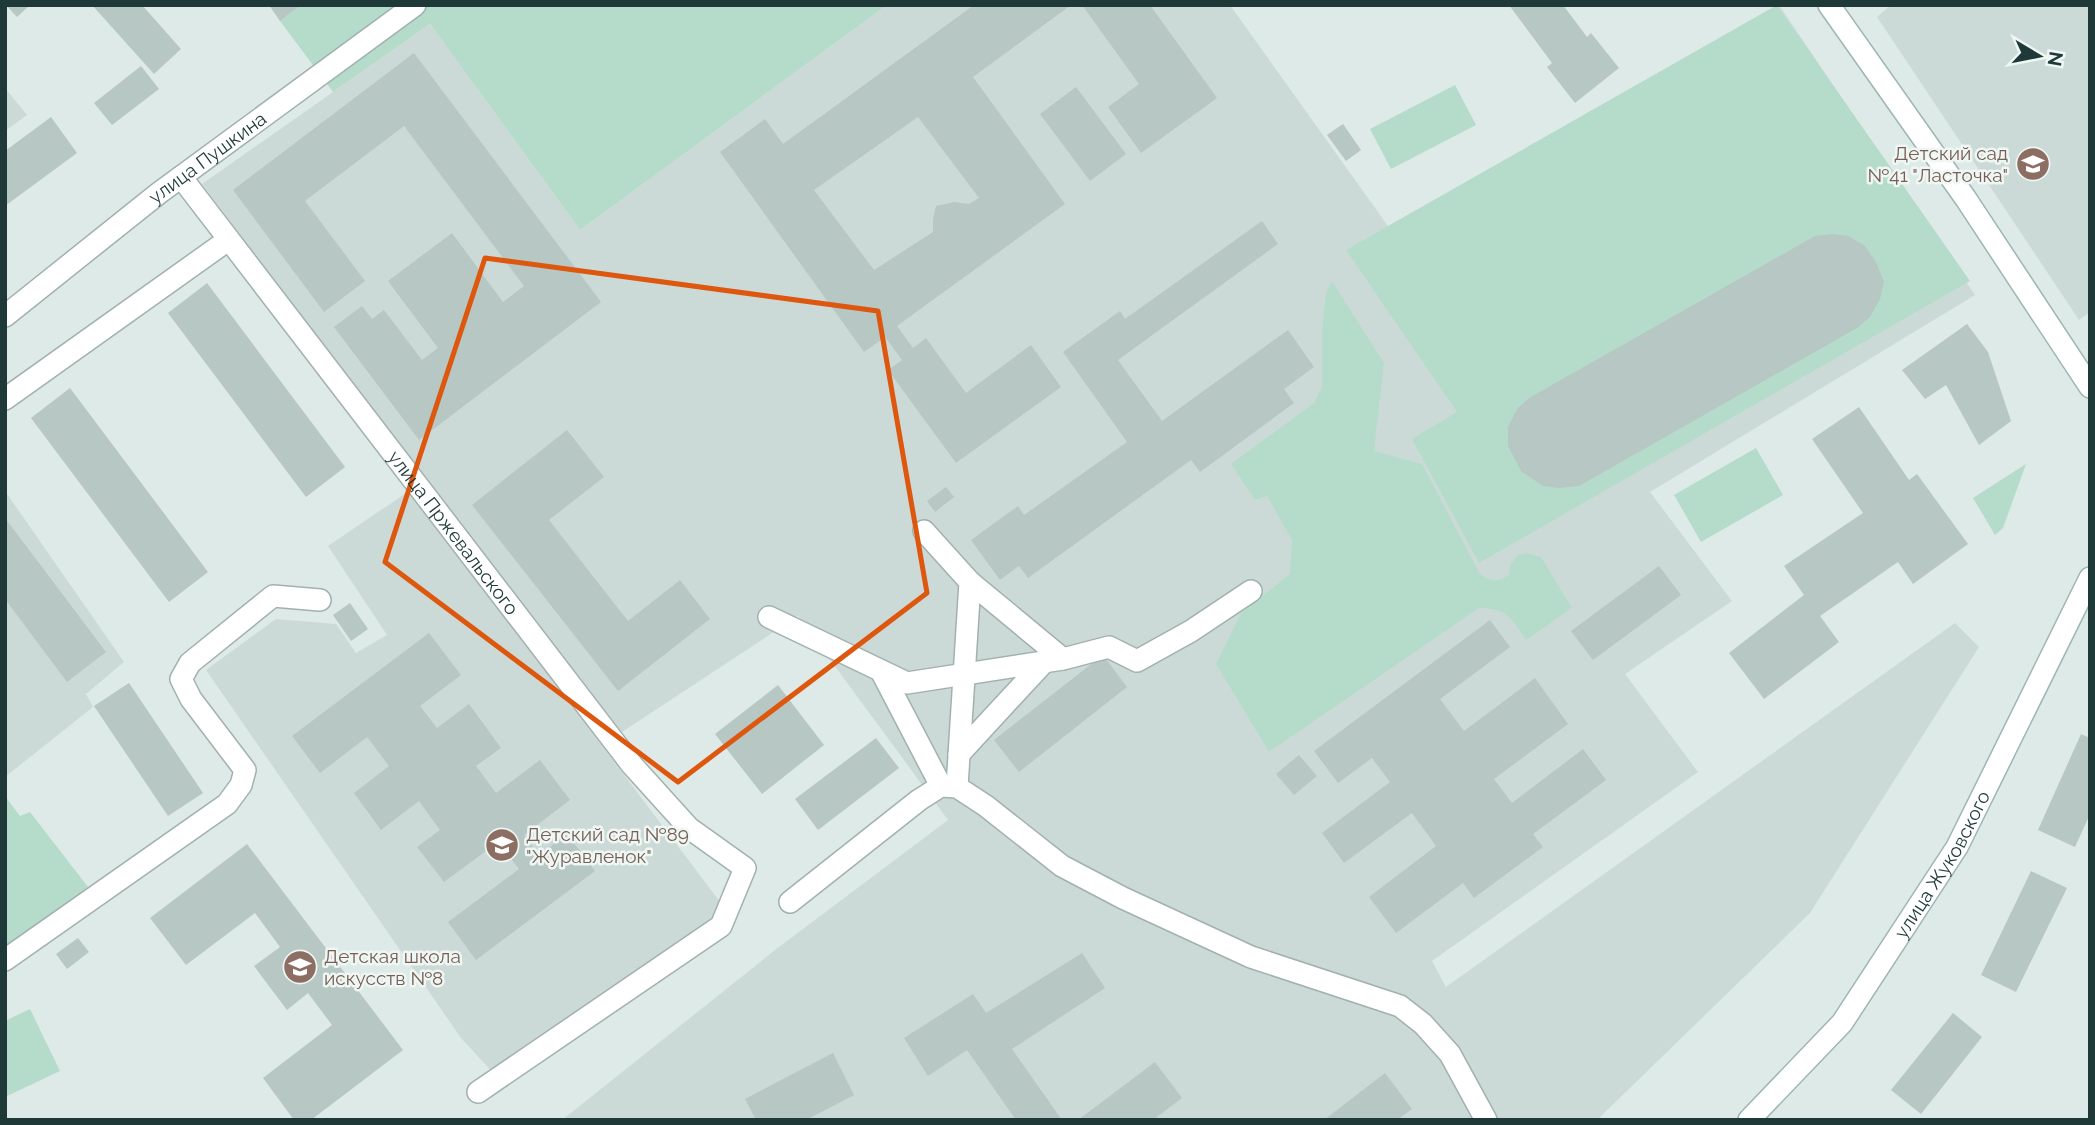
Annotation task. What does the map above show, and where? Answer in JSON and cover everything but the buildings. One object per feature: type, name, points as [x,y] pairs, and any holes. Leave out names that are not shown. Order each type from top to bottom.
[{"type":"street","name":"улица Пушкина","points":[[5,316],[159,193],[415,5]]},
{"type":"street","points":[[1829,5],[1966,199],[2090,387]]},
{"type":"street","name":"улица Пржевальского","points":[[181,177],[632,765],[689,828],[745,867],[721,926],[478,1093]]},
{"type":"street","points":[[5,399],[228,240]]},
{"type":"street","points":[[924,531],[970,582],[1053,661]]},
{"type":"street","name":"улица Жуковского","points":[[1749,1120],[1842,1023],[1957,846],[2090,578]]},
{"type":"street","points":[[790,902],[919,800],[949,787],[959,754],[970,582]]},
{"type":"street","points":[[769,618],[907,683],[1053,661],[1110,647],[1137,661],[1191,631],[1251,591]]},
{"type":"street","points":[[5,960],[227,804],[241,785],[245,770],[191,699],[181,679],[190,663],[273,596],[320,600]]},
{"type":"street","points":[[959,754],[1053,661]]},
{"type":"street","points":[[881,671],[949,787],[986,806],[1062,866],[1123,898],[1251,957],[1400,1006],[1423,1024],[1450,1054],[1486,1120]]},
{"type":"highlighted area","points":[[485,258],[878,311],[927,593],[678,782],[385,562]]},
{"type":"shaded area","points":[[887,5],[1230,5],[1388,226],[1779,5],[1975,295],[1650,492],[1732,601],[1625,674],[1698,772],[1432,961],[1446,987],[1955,623],[1979,647],[1810,913],[1597,1120],[562,1120],[779,947],[948,820],[798,616],[619,734],[202,184],[430,24],[580,230]]},
{"type":"shaded area","name":"Детский сад №41 \"Ласточка\"","points":[[1891,5],[2090,5],[2090,312],[2079,320],[1877,17]]},
{"type":"shaded area","points":[[5,88],[27,115],[5,131]]},
{"type":"shaded area","points":[[5,491],[124,662],[86,694],[93,707],[5,777]]},
{"type":"shaded area","name":"Детский сад №89 \"Журавленок\"","points":[[409,491],[727,911],[500,1080],[461,1038],[206,670],[276,619],[336,624],[356,653],[387,635],[328,546]]},
{"type":"green space","points":[[301,5],[887,5],[580,230],[430,24],[333,92],[280,21]]},
{"type":"green space","points":[[1777,5],[1970,281],[1479,563],[1412,439],[1457,412],[1346,250]]},
{"type":"green space","points":[[1455,85],[1476,125],[1391,169],[1370,129]]},
{"type":"green space","points":[[1332,281],[1384,363],[1374,451],[1422,464],[1480,574],[1491,580],[1501,579],[1509,575],[1510,566],[1517,555],[1526,553],[1541,557],[1572,608],[1526,640],[1503,612],[1479,608],[1269,752],[1216,664],[1241,613],[1290,574],[1292,540],[1267,496],[1255,500],[1231,464],[1314,403],[1322,387],[1322,330],[1326,293]]},
{"type":"green space","points":[[1756,448],[1783,495],[1701,542],[1674,495]]},
{"type":"green space","points":[[2026,464],[2003,528],[1995,535],[1973,498]]},
{"type":"green space","points":[[5,796],[20,816],[30,812],[88,887],[5,948]]},
{"type":"green space","points":[[30,1009],[60,1071],[5,1097],[5,1021]]},
{"type":"place","name":"Детский сад №41 \"Ласточка\"","points":[[2033,164]]},
{"type":"place","name":"Детский сад №89 \"Журавленок\"","points":[[502,845]]},
{"type":"place","name":"Детская школа искусств №8","points":[[300,967]]}]
